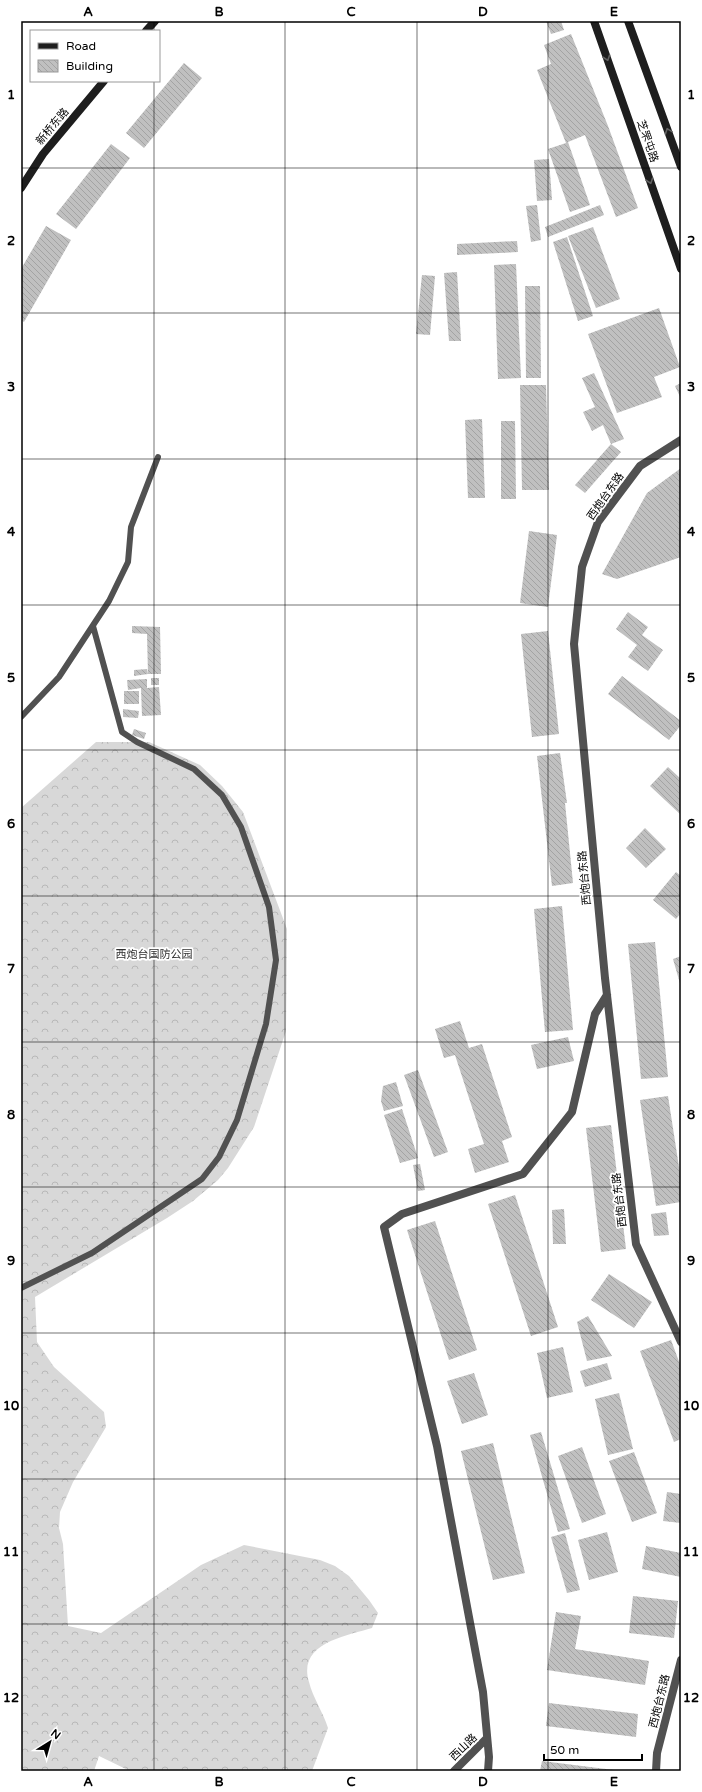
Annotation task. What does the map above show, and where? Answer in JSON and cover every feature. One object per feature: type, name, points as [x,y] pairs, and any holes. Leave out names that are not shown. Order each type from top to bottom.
[{"type":"main road","points":[[147,30],[155,21]]},
{"type":"main road","name":"芝罘屯路","points":[[594,21],[681,269]]},
{"type":"main road","name":"芝罘屯路","points":[[628,21],[681,167]]},
{"type":"main road","name":"新桥东路","points":[[21,188],[43,154],[103,82]]},
{"type":"street","name":"西炮台东路","points":[[681,440],[640,466],[598,522],[582,567],[574,644],[607,996],[636,1244],[681,1342]]},
{"type":"street","points":[[488,1771],[483,1692],[437,1446],[384,1227],[402,1214],[524,1174],[572,1112],[595,1014],[607,996]]},
{"type":"street","name":"西炮台东路","points":[[656,1771],[657,1753],[681,1660]]},
{"type":"street","name":"西山路","points":[[454,1771],[487,1738]]},
{"type":"lane","points":[[21,717],[58,677],[109,601],[128,562],[131,527],[158,457]]},
{"type":"lane","points":[[21,1288],[92,1253],[202,1179],[220,1157],[237,1120],[266,1024],[276,960],[269,907],[241,827],[222,795],[194,769],[137,742],[122,732],[93,626]]},
{"type":"green space","name":"西炮台国防公园","points":[[96,742],[149,742],[200,765],[222,786],[243,812],[287,929],[286,1031],[254,1127],[228,1168],[218,1180],[193,1201],[167,1218],[35,1297],[37,1342],[54,1367],[104,1412],[106,1427],[73,1482],[60,1512],[59,1528],[63,1544],[68,1626],[101,1633],[201,1565],[244,1545],[320,1560],[335,1566],[349,1576],[378,1613],[372,1628],[337,1638],[326,1643],[310,1658],[307,1669],[309,1682],[328,1728],[312,1771],[130,1771],[99,1756],[94,1771],[21,1771],[21,808]]},
{"type":"building","points":[[546,21],[561,21],[564,30],[551,34]]},
{"type":"building","points":[[571,34],[608,126],[638,208],[616,217],[585,135],[568,142],[590,205],[570,212],[548,149],[566,143],[537,70],[551,64],[544,45]]},
{"type":"building","points":[[184,63],[202,78],[144,148],[126,133]]},
{"type":"building","points":[[111,144],[130,158],[76,229],[56,214]]},
{"type":"building","points":[[549,159],[552,200],[537,201],[534,160]]},
{"type":"building","points":[[537,205],[541,240],[531,242],[526,206]]},
{"type":"building","points":[[600,205],[604,215],[548,237],[545,227]]},
{"type":"building","points":[[46,226],[71,240],[24,322],[21,320],[21,269]]},
{"type":"building","points":[[593,227],[620,299],[596,308],[568,236]]},
{"type":"building","points":[[567,237],[593,316],[578,321],[553,242]]},
{"type":"building","points":[[517,241],[518,252],[457,255],[457,244]]},
{"type":"building","points":[[516,264],[521,378],[498,379],[494,265]]},
{"type":"building","points":[[457,272],[461,341],[449,341],[444,273]]},
{"type":"building","points":[[422,275],[435,276],[430,335],[416,334]]},
{"type":"building","points":[[525,286],[540,286],[541,378],[526,378]]},
{"type":"building","points":[[659,308],[680,367],[654,377],[662,397],[617,413],[588,334]]},
{"type":"building","points":[[594,373],[624,439],[611,444],[603,425],[592,431],[583,412],[595,407],[582,378]]},
{"type":"building","points":[[681,383],[681,399],[675,386]]},
{"type":"building","points":[[520,385],[546,385],[549,490],[522,490]]},
{"type":"building","points":[[482,419],[485,498],[468,498],[465,420]]},
{"type":"building","points":[[501,421],[515,421],[516,499],[501,499]]},
{"type":"building","points":[[611,444],[621,452],[585,493],[575,485]]},
{"type":"building","points":[[681,468],[681,557],[617,579],[602,574],[647,493]]},
{"type":"building","points":[[529,531],[557,535],[548,607],[520,603]]},
{"type":"building","points":[[628,612],[648,627],[642,635],[663,650],[648,671],[628,657],[637,645],[616,629]]},
{"type":"building","points":[[132,626],[160,627],[161,674],[148,674],[147,634],[132,633]]},
{"type":"building","points":[[548,631],[559,734],[532,737],[521,634]]},
{"type":"building","points":[[147,669],[148,674],[134,676],[134,670]]},
{"type":"building","points":[[622,676],[681,721],[681,725],[669,740],[608,694]]},
{"type":"building","points":[[151,678],[159,678],[159,685],[151,685]]},
{"type":"building","points":[[147,679],[147,688],[159,687],[161,715],[142,716],[141,688],[128,690],[127,680]]},
{"type":"building","points":[[124,691],[139,691],[139,704],[124,704]]},
{"type":"building","points":[[123,709],[139,711],[138,718],[123,717]]},
{"type":"building","points":[[134,729],[146,733],[144,739],[132,735]]},
{"type":"building","points":[[560,753],[567,803],[565,803],[573,883],[552,886],[537,756]]},
{"type":"building","points":[[668,767],[681,779],[681,815],[650,786]]},
{"type":"building","points":[[645,828],[666,849],[646,868],[626,848]]},
{"type":"building","points":[[676,872],[681,876],[681,913],[676,919],[653,900]]},
{"type":"building","points":[[562,906],[573,1030],[545,1032],[534,909]]},
{"type":"building","points":[[655,942],[668,1077],[641,1079],[628,944]]},
{"type":"building","points":[[681,956],[681,987],[673,959]]},
{"type":"building","points":[[460,1021],[469,1048],[482,1044],[512,1137],[502,1141],[509,1162],[475,1173],[468,1149],[484,1144],[455,1055],[444,1058],[435,1029]]},
{"type":"building","points":[[568,1037],[574,1061],[537,1069],[531,1045]]},
{"type":"building","points":[[418,1070],[448,1152],[434,1157],[404,1075]]},
{"type":"building","points":[[396,1082],[403,1106],[384,1111],[381,1101],[383,1086]]},
{"type":"building","points":[[668,1096],[681,1180],[681,1202],[656,1206],[640,1100]]},
{"type":"building","points":[[402,1109],[418,1158],[400,1163],[384,1115]]},
{"type":"building","points":[[611,1125],[626,1249],[601,1252],[586,1128]]},
{"type":"building","points":[[420,1164],[425,1190],[418,1191],[413,1165]]},
{"type":"building","points":[[515,1195],[558,1327],[531,1336],[488,1204]]},
{"type":"building","points":[[564,1209],[566,1244],[553,1244],[552,1210]]},
{"type":"building","points":[[666,1212],[669,1235],[654,1236],[651,1214]]},
{"type":"building","points":[[435,1221],[477,1350],[449,1360],[407,1230]]},
{"type":"building","points":[[609,1274],[652,1302],[634,1328],[591,1300]]},
{"type":"building","points":[[588,1316],[612,1356],[587,1361],[577,1322]]},
{"type":"building","points":[[671,1340],[681,1367],[681,1439],[674,1442],[640,1351]]},
{"type":"building","points":[[563,1347],[573,1392],[547,1398],[537,1353]]},
{"type":"building","points":[[607,1363],[612,1379],[585,1387],[580,1371]]},
{"type":"building","points":[[474,1373],[488,1415],[462,1424],[447,1381]]},
{"type":"building","points":[[619,1393],[633,1449],[608,1455],[595,1399]]},
{"type":"building","points":[[541,1432],[570,1529],[558,1532],[530,1435]]},
{"type":"building","points":[[493,1443],[525,1573],[493,1580],[461,1451]]},
{"type":"building","points":[[582,1447],[606,1514],[582,1523],[558,1456]]},
{"type":"building","points":[[634,1452],[657,1513],[632,1522],[609,1461]]},
{"type":"building","points":[[667,1492],[681,1494],[681,1523],[663,1521]]},
{"type":"building","points":[[607,1532],[618,1572],[589,1580],[578,1540]]},
{"type":"building","points":[[565,1533],[580,1590],[567,1593],[551,1537]]},
{"type":"building","points":[[646,1546],[681,1553],[681,1577],[642,1569]]},
{"type":"building","points":[[633,1596],[678,1601],[674,1638],[629,1633]]},
{"type":"building","points":[[556,1612],[581,1616],[575,1649],[649,1661],[645,1685],[547,1670]]},
{"type":"building","points":[[549,1703],[638,1714],[636,1737],[546,1726]]},
{"type":"building","points":[[542,1761],[614,1770],[540,1771]]}]
